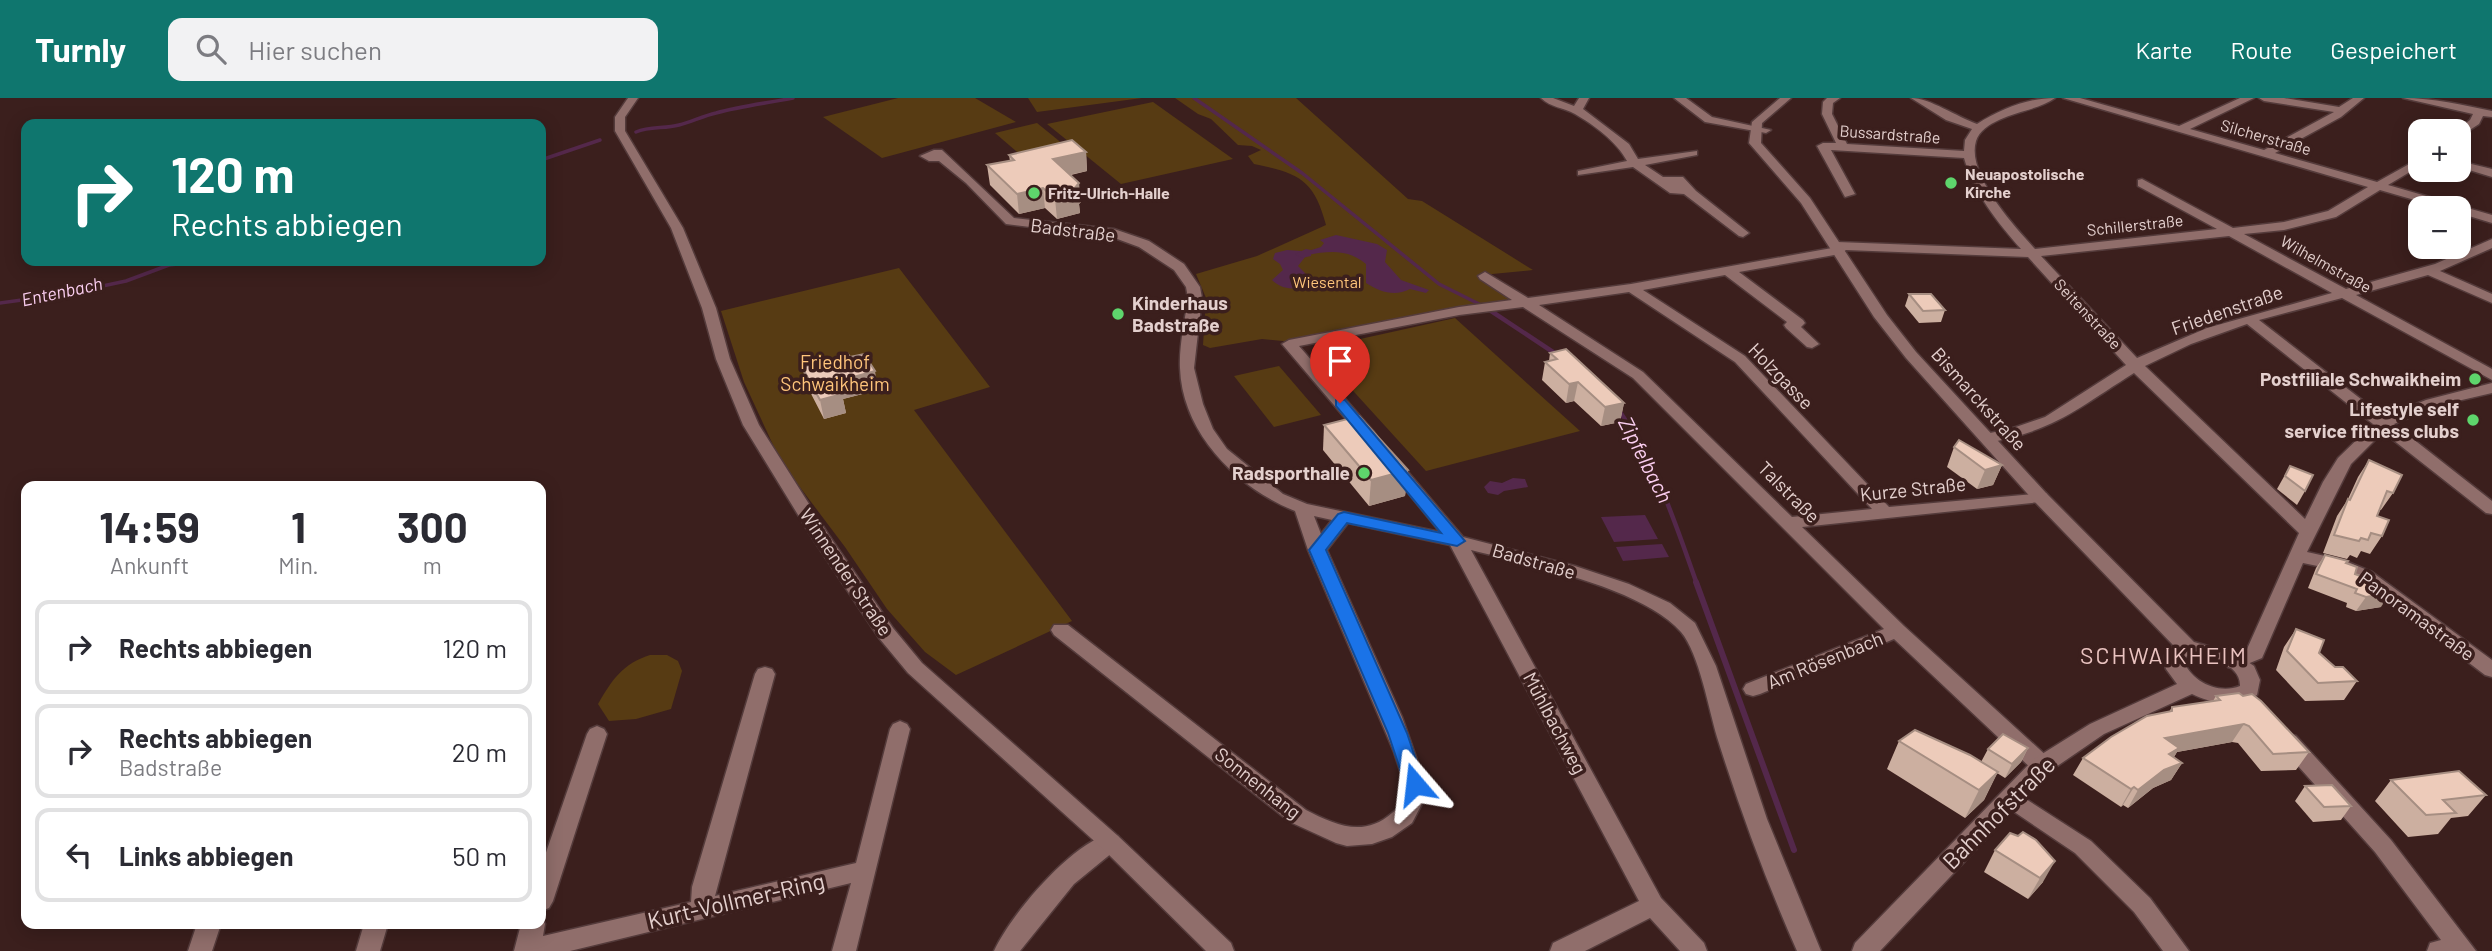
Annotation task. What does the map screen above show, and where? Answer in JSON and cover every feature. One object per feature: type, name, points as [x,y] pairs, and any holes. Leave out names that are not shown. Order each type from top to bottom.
[{"type":"street","name":"Winnender Straße","points":[[632,98],[620,117],[620,131],[677,228],[709,308],[723,359],[751,425],[820,536],[886,633],[915,668],[1110,842],[1222,951]]},
{"type":"street","points":[[1546,98],[1559,106],[1577,110],[1625,146],[1634,163],[1674,190],[1689,192],[1743,233]]},
{"type":"street","points":[[1577,110],[1584,98]]},
{"type":"street","points":[[1679,98],[1709,120],[1761,129]]},
{"type":"street","points":[[1761,129],[1757,122],[1786,98]]},
{"type":"street","points":[[1835,98],[1828,103],[1827,114],[1843,147]]},
{"type":"street","points":[[1916,98],[1950,118],[1976,127]]},
{"type":"street","points":[[1968,155],[1970,139],[1976,127],[1995,116],[2050,98]]},
{"type":"street","name":"Silcherstraße","points":[[2067,98],[2413,196]]},
{"type":"street","points":[[2181,129],[2249,98]]},
{"type":"street","points":[[2264,98],[2294,100],[2340,110]]},
{"type":"street","points":[[2408,98],[2482,116],[2492,126]]},
{"type":"street","points":[[2267,153],[2337,115],[2340,110],[2359,99]]},
{"type":"street","name":"Bismarckstraße","points":[[1761,129],[1768,156],[1807,201],[1896,336],[2040,497],[2188,648]]},
{"type":"street","name":"Bussardstraße","points":[[1849,194],[1823,146],[1968,155]]},
{"type":"street","points":[[1582,173],[1693,153]]},
{"type":"street","name":"Seitenstraße","points":[[1968,155],[1987,197],[2004,223],[2031,253],[2136,366],[2308,532]]},
{"type":"street","name":"Badstraße","points":[[941,157],[970,180],[1010,221],[1114,233],[1144,244],[1179,267],[1193,287],[1195,298],[1187,368],[1195,404],[1205,429],[1222,452],[1277,498],[1302,508],[1457,541],[1587,576],[1628,591],[1681,619],[1698,648],[1761,835],[1809,951]]},
{"type":"street","points":[[2471,167],[2492,173]]},
{"type":"street","name":"Schillerstraße","points":[[1459,311],[1631,288],[1838,248],[2031,253],[2232,233],[2322,218],[2408,168]]},
{"type":"street","name":"Wilhelmstraße","points":[[2142,183],[2492,375]]},
{"type":"street","name":"Silcherstraße","points":[[2471,213],[2492,219]]},
{"type":"street","name":"Friedenstraße","points":[[1986,438],[2017,434],[2040,427],[2080,405],[2136,366],[2190,340],[2249,319],[2432,272],[2492,243]]},
{"type":"street","points":[[1727,270],[1798,323],[1791,325],[1812,344]]},
{"type":"street","points":[[2432,272],[2492,299]]},
{"type":"street","name":"Talstraße","points":[[1485,276],[1638,375],[1897,631],[2042,765]]},
{"type":"street","name":"Holzgasse","points":[[1631,288],[1740,359],[1885,513]]},
{"type":"street","name":"Mühlbachweg","points":[[1459,311],[1289,344],[1457,541],[1653,905],[1695,951]]},
{"type":"street","points":[[2249,319],[2492,509]]},
{"type":"street","points":[[2235,662],[2255,653],[2270,613],[2344,461],[2383,423],[2431,403],[2492,388]]},
{"type":"street","name":"Kurze Straße","points":[[1790,523],[2040,497]]},
{"type":"street","name":"Sonnenhang","points":[[1061,630],[1298,816],[1338,835],[1369,836],[1398,821],[1415,796],[1415,784],[1397,733],[1317,550],[1302,508]]},
{"type":"street","points":[[1317,550],[1344,517]]},
{"type":"street","name":"Panoramastraße","points":[[2298,556],[2337,564],[2366,576],[2492,670]]},
{"type":"street","name":"Am Rösenbach","points":[[1753,689],[1897,631]]},
{"type":"street","points":[[2188,648],[2213,651],[2235,662],[2246,671],[2252,682],[2250,690],[2244,695],[2223,696],[2194,685],[2182,677],[2173,666],[2175,653],[2188,648]]},
{"type":"street","points":[[702,909],[704,887],[765,674]]},
{"type":"street","name":"Bahnhofstraße","points":[[1864,951],[2042,765],[2097,729],[2194,685]]},
{"type":"street","points":[[2244,695],[2383,846],[2454,949]]},
{"type":"street","points":[[844,951],[900,729]]},
{"type":"street","points":[[546,886],[597,734]]},
{"type":"street","points":[[2012,799],[2083,847],[2142,905],[2177,951]]},
{"type":"street","points":[[1006,951],[1023,926],[1073,869],[1110,842]]},
{"type":"street","name":"Kurt-Vollmer-Ring","points":[[527,951],[866,870]]},
{"type":"street","points":[[1562,951],[1653,905]]},
{"type":"street","points":[[200,951],[207,929]]},
{"type":"street","points":[[368,951],[375,929]]},
{"type":"street","points":[[527,951],[532,929]]},
{"type":"green space","points":[[898,98],[975,98],[1016,122],[882,158],[823,117]]},
{"type":"green space","points":[[1028,98],[1142,98],[1037,112]]},
{"type":"green space","name":"Wiesental","points":[[1175,98],[1296,98],[1408,199],[1422,201],[1533,270],[1482,275],[1506,292],[1509,299],[1293,342],[1262,339],[1210,348],[1203,345],[1206,298],[1196,274],[1257,256],[1326,225],[1316,197],[1302,181],[1282,171],[1254,164],[1248,156],[1261,150],[1238,145],[1211,119],[1198,114]]},
{"type":"green space","points":[[1153,102],[1233,159],[1121,184],[1047,124]]},
{"type":"green space","points":[[1037,123],[1074,153],[1030,163],[995,133]]},
{"type":"green space","name":"Friedhof Schwaikheim","points":[[899,268],[990,387],[914,410],[1072,621],[956,675],[925,652],[887,609],[845,547],[781,462],[744,382],[721,311]]},
{"type":"green space","points":[[1455,318],[1580,431],[1426,471],[1315,349]]},
{"type":"green space","points":[[1279,366],[1321,415],[1274,427],[1234,376]]},
{"type":"green space","points":[[650,655],[667,655],[678,661],[682,671],[671,709],[636,719],[609,721],[598,704],[603,695],[625,668]]},
{"type":"shaded area","points":[[1336,235],[1377,244],[1387,250],[1385,262],[1401,280],[1429,290],[1426,293],[1410,289],[1399,293],[1382,291],[1366,283],[1366,264],[1359,259],[1338,252],[1308,255],[1305,252],[1321,247],[1324,243],[1320,240]]},
{"type":"shaded area","points":[[1301,251],[1305,257],[1298,266],[1310,278],[1307,283],[1297,288],[1287,288],[1272,280],[1283,270],[1273,259],[1275,253]]},
{"type":"shaded area","points":[[1513,478],[1525,479],[1528,487],[1504,491],[1498,495],[1488,493],[1484,487],[1490,481],[1502,483]]},
{"type":"shaded area","points":[[1645,515],[1658,539],[1614,542],[1601,517]]},
{"type":"shaded area","points":[[1662,544],[1669,557],[1623,561],[1616,547]]},
{"type":"building","points":[[1072,140],[1086,152],[1053,159],[1079,183],[1074,189],[1078,193],[1055,199],[1043,188],[1017,194],[987,165],[1014,160],[1009,155]]},
{"type":"building","points":[[1909,294],[1931,294],[1945,310],[1923,311]]},
{"type":"building","points":[[1566,349],[1624,403],[1605,407],[1578,382],[1569,384],[1545,362],[1557,359],[1550,353]]},
{"type":"building","points":[[848,354],[850,357],[864,354],[875,371],[835,382],[842,394],[820,400],[802,367],[824,361],[826,364]]},
{"type":"building","points":[[1359,416],[1408,470],[1371,480],[1324,425]]},
{"type":"building","points":[[1959,440],[2002,465],[1985,470],[1954,447]]},
{"type":"building","points":[[2369,460],[2402,475],[2393,493],[2387,491],[2377,516],[2389,520],[2382,536],[2371,533],[2368,540],[2361,538],[2359,541],[2334,535],[2348,499],[2350,500]]},
{"type":"building","points":[[2290,466],[2313,475],[2305,491],[2285,476]]},
{"type":"building","points":[[2325,555],[2348,561],[2346,563],[2357,567],[2355,574],[2372,580],[2390,593],[2366,597],[2355,593],[2357,589],[2316,574]]},
{"type":"building","points":[[2296,629],[2324,640],[2319,653],[2335,667],[2343,667],[2357,681],[2318,683],[2287,651]]},
{"type":"building","points":[[2239,693],[2243,696],[2252,694],[2261,701],[2309,752],[2273,754],[2249,726],[2244,724],[2165,738],[2179,748],[2169,754],[2182,763],[2164,770],[2138,790],[2134,787],[2131,789],[2083,758],[2111,737],[2147,716],[2172,711],[2172,707],[2220,700],[2216,696]]},
{"type":"building","points":[[1915,730],[1970,755],[1998,772],[1979,790],[1899,741]]},
{"type":"building","points":[[2003,734],[2028,748],[2012,764],[1988,749]]},
{"type":"building","points":[[2459,771],[2486,795],[2443,800],[2456,813],[2426,815],[2391,780]]},
{"type":"building","points":[[2332,785],[2351,806],[2324,807],[2305,786]]},
{"type":"building","points":[[2023,832],[2036,840],[2055,861],[2040,878],[1995,850],[2010,833],[2018,836]]},
{"type":"waterway","name":"Entenbach","points":[[636,132],[679,125],[725,111],[793,98]]},
{"type":"waterway","name":"Zipfelbach","points":[[1194,98],[1302,173],[1439,284],[1485,307]]},
{"type":"waterway","name":"Entenbach","points":[[546,158],[600,140]]},
{"type":"waterway","points":[[1302,254],[1306,253]]},
{"type":"waterway","name":"Entenbach","points":[[0,303],[65,294],[126,281],[166,266]]},
{"type":"waterway","name":"Zipfelbach","points":[[1482,305],[1559,356]]},
{"type":"waterway","name":"Zipfelbach","points":[[1618,409],[1654,472],[1697,584]]},
{"type":"waterway","name":"Zipfelbach","points":[[1696,582],[1794,850]]},
{"type":"place","name":"Neuapostolische Kirche","points":[[1951,183]]},
{"type":"place","name":"Fritz-Ulrich-Halle","points":[[1034,193]]},
{"type":"place","name":"Kinderhaus Badstraße","points":[[1118,314]]},
{"type":"place","name":"Postfiliale Schwaikheim","points":[[2475,379]]},
{"type":"place","name":"Lifestyle self service fitness clubs","points":[[2473,420]]},
{"type":"place","name":"Radsporthalle","points":[[1364,473]]},
{"type":"district","name":"SCHWAIKHEIM","points":[[2164,656]]},
{"type":"route","points":[[1340,403],[1457,541],[1344,517],[1317,550],[1397,733],[1415,784]]}]
